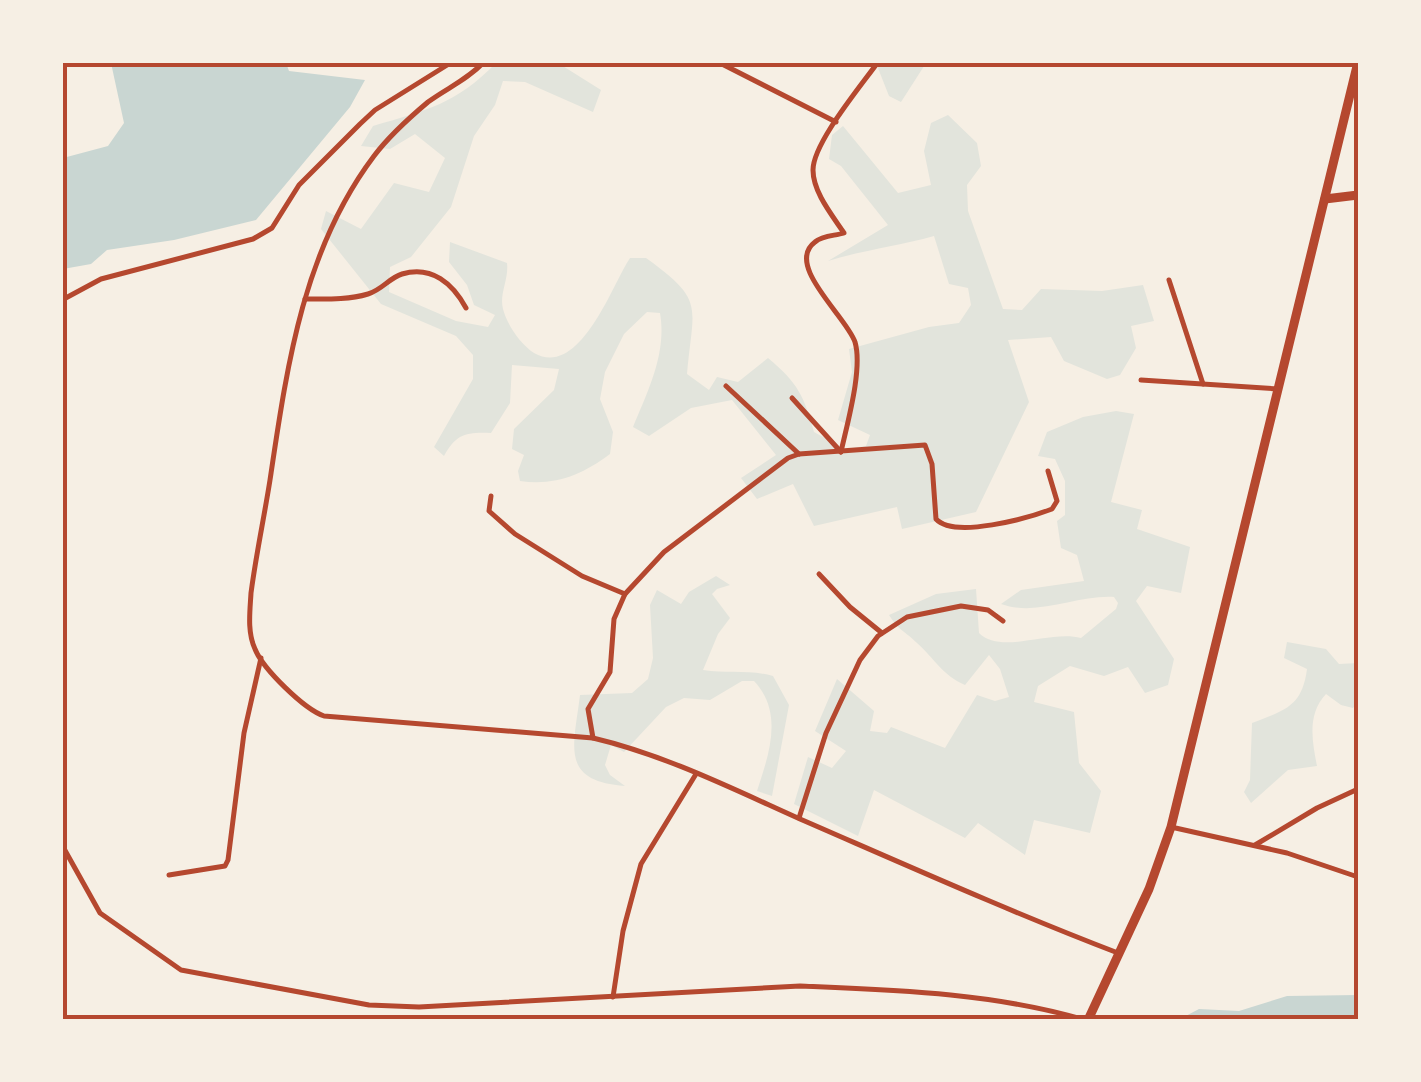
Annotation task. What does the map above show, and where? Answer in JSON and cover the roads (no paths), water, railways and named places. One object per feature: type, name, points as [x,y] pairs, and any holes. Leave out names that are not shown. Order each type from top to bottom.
[{"type":"main road","points":[[1087,1020],[1149,890],[1171,828],[1358,62]]},
{"type":"main road","points":[[1326,199],[1358,195]]},
{"type":"street","points":[[62,300],[101,279],[253,239],[272,228],[299,185],[360,124],[452,62]]},
{"type":"street","points":[[484,62],[471,76],[430,101],[376,154],[333,218],[305,299],[281,406],[257,549],[250,620],[253,645],[260,658],[302,704],[324,716],[594,738],[642,751],[997,906],[1121,954]]},
{"type":"street","points":[[718,62],[836,122]]},
{"type":"street","points":[[841,452],[855,375],[856,344],[808,272],[806,260],[811,244],[821,238],[844,235],[816,186],[813,171],[821,141],[878,62]]},
{"type":"street","points":[[305,299],[359,296],[380,290],[402,274],[422,273],[445,281],[466,308]]},
{"type":"street","points":[[1168,280],[1203,384]]},
{"type":"street","points":[[1142,380],[1280,389]]},
{"type":"street","points":[[726,386],[799,454]]},
{"type":"street","points":[[792,398],[841,452]]},
{"type":"street","points":[[594,738],[588,709],[610,672],[614,620],[625,594],[664,552],[776,466],[799,454],[925,445],[932,464],[936,519],[951,527],[1006,523],[1052,509],[1057,501],[1048,470]]},
{"type":"street","points":[[491,496],[488,511],[514,534],[582,576],[625,594]]},
{"type":"street","points":[[819,574],[882,633]]},
{"type":"street","points":[[799,818],[826,733],[865,651],[882,633],[907,617],[961,606],[988,610],[1003,621]]},
{"type":"street","points":[[169,875],[216,870],[228,860],[244,733],[260,658]]},
{"type":"street","points":[[613,997],[623,930],[641,864],[696,774]]},
{"type":"street","points":[[1255,845],[1305,814],[1358,789]]},
{"type":"street","points":[[1171,828],[1255,845],[1358,877]]},
{"type":"street","points":[[62,845],[100,913],[180,970],[369,1005],[420,1007],[800,986],[1034,1004],[1087,1020]]}]
